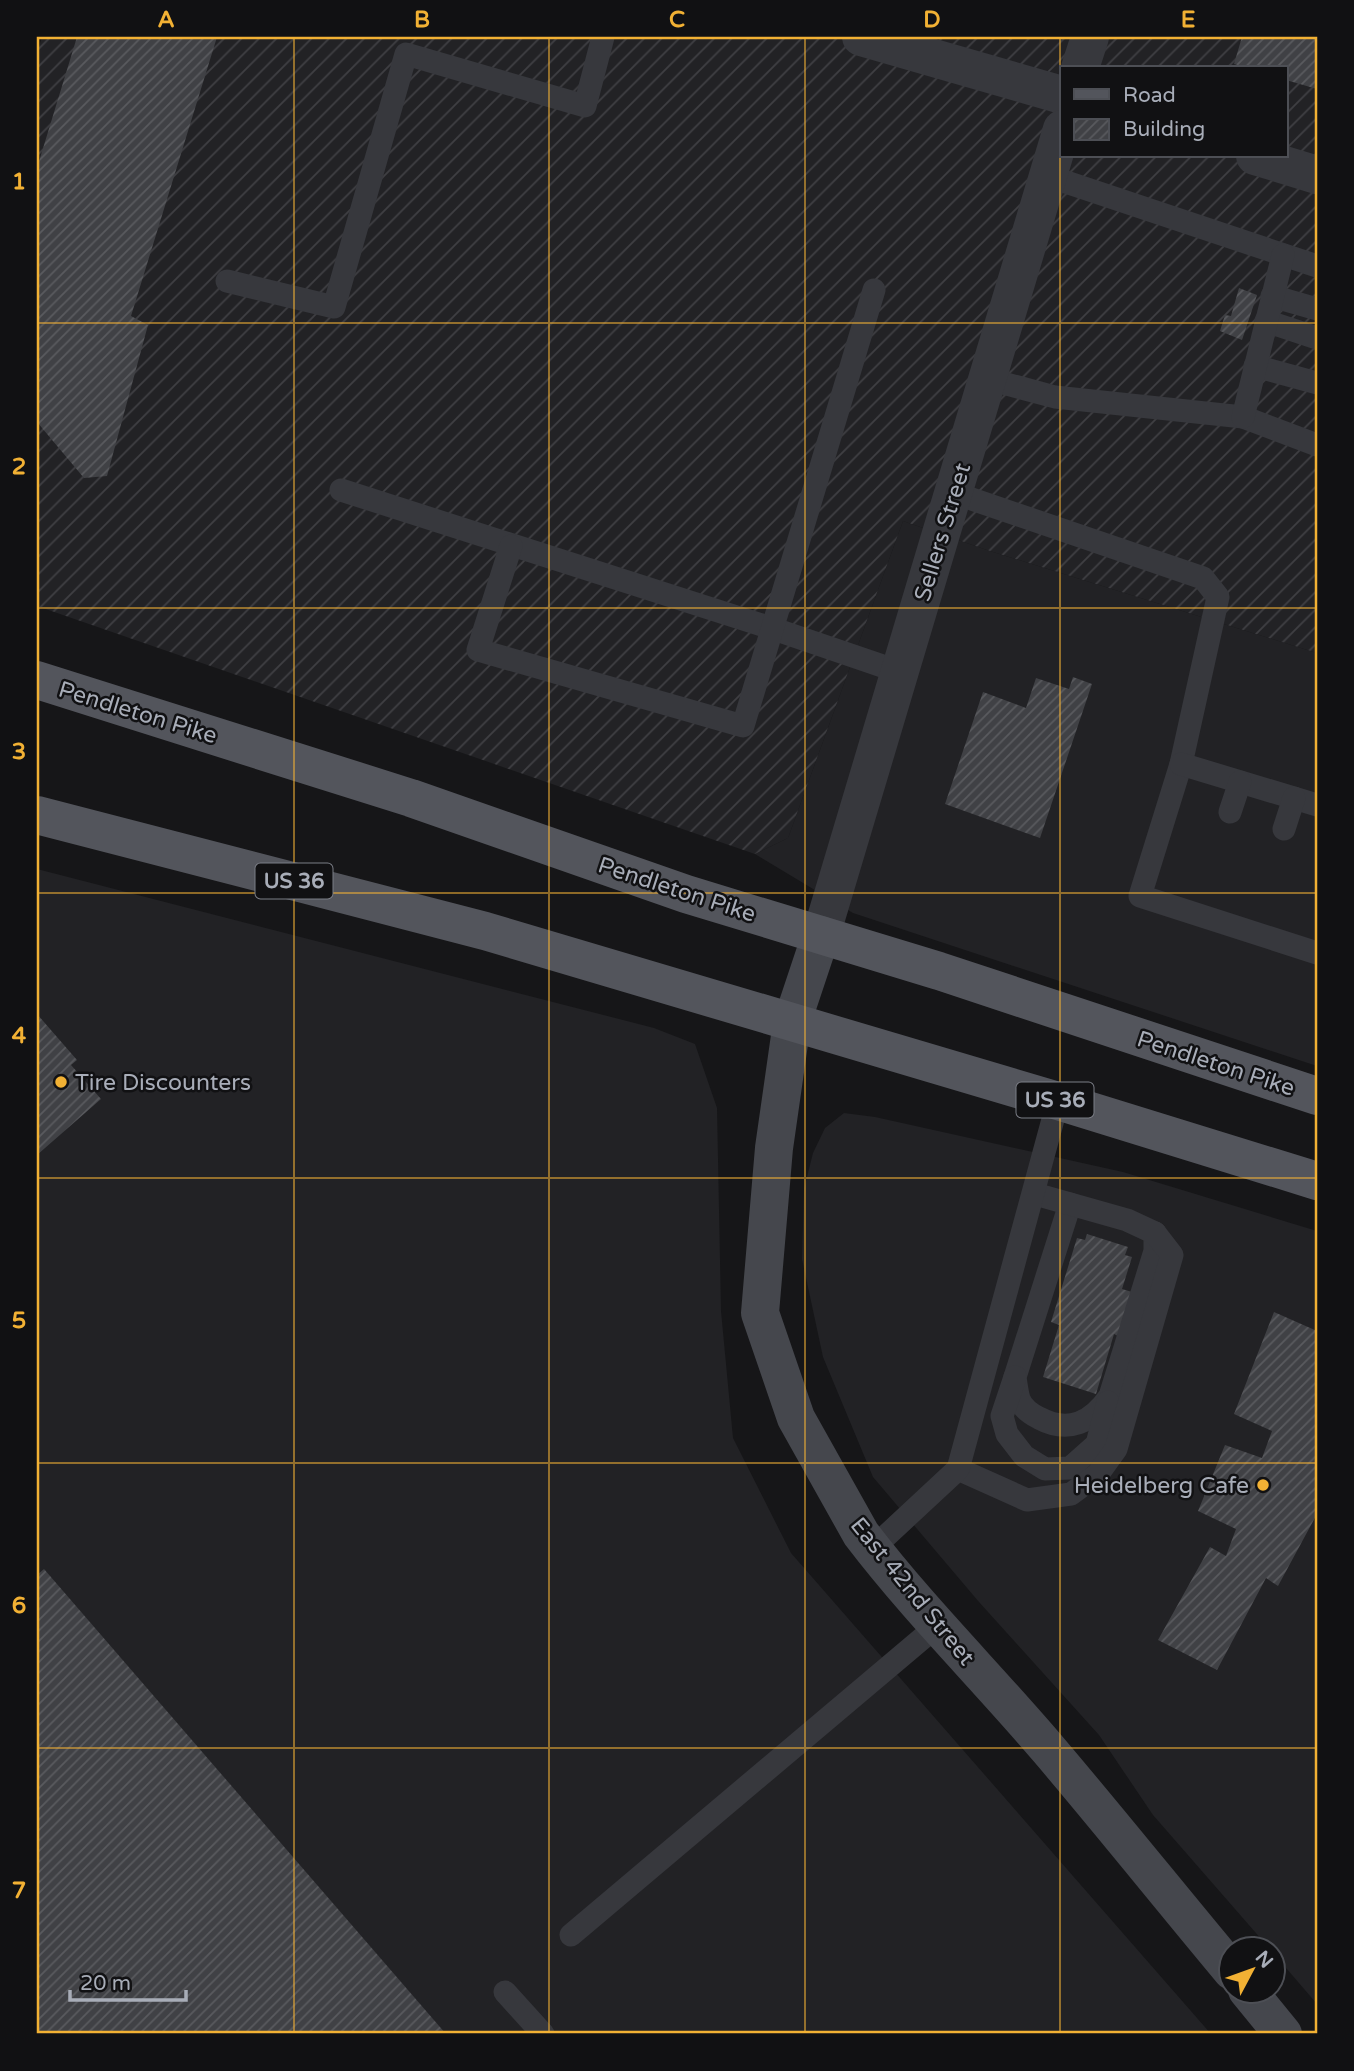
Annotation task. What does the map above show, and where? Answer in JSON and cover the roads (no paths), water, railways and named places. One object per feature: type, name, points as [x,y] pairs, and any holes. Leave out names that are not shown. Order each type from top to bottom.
[{"type":"main road","name":"Pendleton Pike","points":[[37,680],[411,798],[686,894],[939,971],[1317,1096]]},
{"type":"main road","name":"US 36","points":[[37,815],[485,931],[1317,1181]]},
{"type":"street","points":[[861,37],[1060,94]]},
{"type":"street","points":[[1081,66],[1090,37]]},
{"type":"street","name":"Sellers Street","points":[[821,934],[1060,136]]},
{"type":"street","points":[[1262,158],[1317,175]]},
{"type":"street","name":"East 42nd Street","points":[[821,934],[792,1022],[774,1148],[760,1313],[796,1418],[861,1534],[937,1626],[1048,1749],[1218,1955]]},
{"type":"street","points":[[1258,2004],[1283,2034]]},
{"type":"lane","points":[[227,281],[334,307],[406,54],[585,106],[603,37]]},
{"type":"lane","points":[[1048,176],[1317,266]]},
{"type":"lane","points":[[1243,417],[1283,255]]},
{"type":"lane","points":[[511,546],[478,650],[743,726],[874,290]]},
{"type":"lane","points":[[1272,296],[1317,309]]},
{"type":"lane","points":[[1266,321],[1317,338]]},
{"type":"lane","points":[[1255,366],[1317,383]]},
{"type":"lane","points":[[988,379],[1055,397],[1243,417],[1317,445]]},
{"type":"lane","points":[[341,490],[900,672]]},
{"type":"lane","points":[[954,493],[1203,578],[1218,597],[1181,764],[1140,896],[1200,906],[1313,944]]},
{"type":"lane","points":[[1181,764],[1317,805]]},
{"type":"lane","points":[[1230,811],[1240,782]]},
{"type":"lane","points":[[1284,829],[1294,798]]},
{"type":"lane","points":[[873,1549],[958,1469],[1035,1194],[1058,1101]]},
{"type":"lane","points":[[958,1469],[1027,1500],[1070,1494],[1098,1474],[1116,1449],[1172,1255],[1155,1233],[1127,1220],[1035,1194]]},
{"type":"lane","points":[[1070,1204],[1002,1416],[1007,1434],[1024,1456],[1045,1469],[1070,1468],[1097,1444],[1155,1251],[1155,1233]]},
{"type":"lane","points":[[1015,1377],[1020,1401],[1033,1415],[1053,1425],[1079,1424],[1098,1413],[1110,1396]]},
{"type":"lane","points":[[571,1935],[937,1626]]},
{"type":"lane","points":[[505,1992],[543,2034]]},
{"type":"place","name":"Tire Discounters","points":[[61,1082]]},
{"type":"place","name":"Heidelberg Cafe","points":[[1263,1485]]}]
